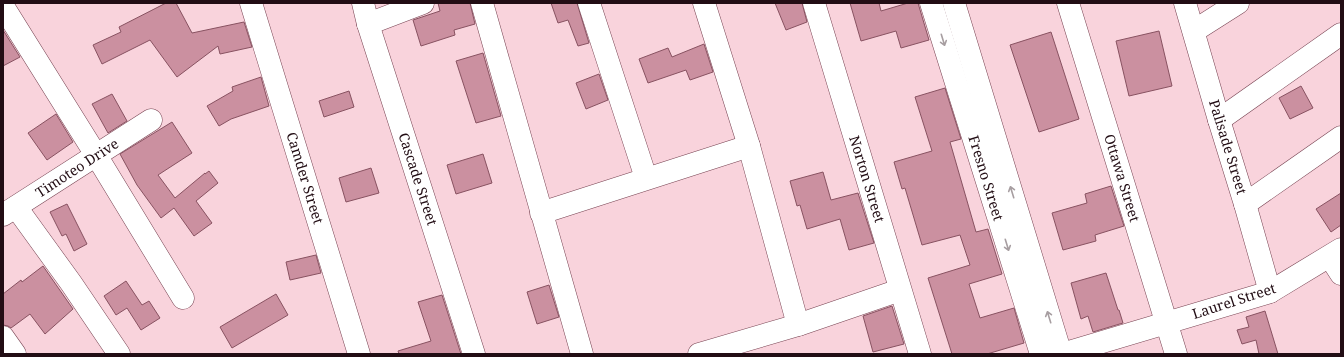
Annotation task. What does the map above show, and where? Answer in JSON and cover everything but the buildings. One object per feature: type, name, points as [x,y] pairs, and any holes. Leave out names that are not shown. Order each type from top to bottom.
[{"type":"street","name":"Camder Street","points":[[251,3],[359,354]]},
{"type":"street","name":"Cascade Street","points":[[363,3],[368,24],[474,354]]},
{"type":"street","points":[[368,24],[423,3]]},
{"type":"street","points":[[482,3],[582,354]]},
{"type":"street","points":[[589,3],[646,178]]},
{"type":"street","points":[[704,3],[748,146],[798,325]]},
{"type":"street","name":"Norton Street","points":[[814,3],[920,354]]},
{"type":"street","name":"Fresno Street","points":[[931,3],[1041,354]]},
{"type":"street","name":"Fresno Street","points":[[954,3],[1061,354]]},
{"type":"street","name":"Ottawa Street","points":[[1068,3],[1176,354]]},
{"type":"street","name":"Palisade Street","points":[[1185,3],[1270,292]]},
{"type":"street","points":[[1194,31],[1238,3]]},
{"type":"street","points":[[3,6],[183,298]]},
{"type":"street","points":[[1219,120],[1341,34]]},
{"type":"street","name":"Timoteo Drive","points":[[7,211],[151,120]]},
{"type":"street","points":[[1245,204],[1341,138]]},
{"type":"street","points":[[541,213],[748,146]]},
{"type":"street","points":[[7,211],[71,283],[119,354]]},
{"type":"street","name":"Laurel Street","points":[[1061,354],[1270,292],[1337,260]]},
{"type":"street","points":[[699,354],[798,325],[900,290]]},
{"type":"street","points":[[3,337],[15,354]]}]
